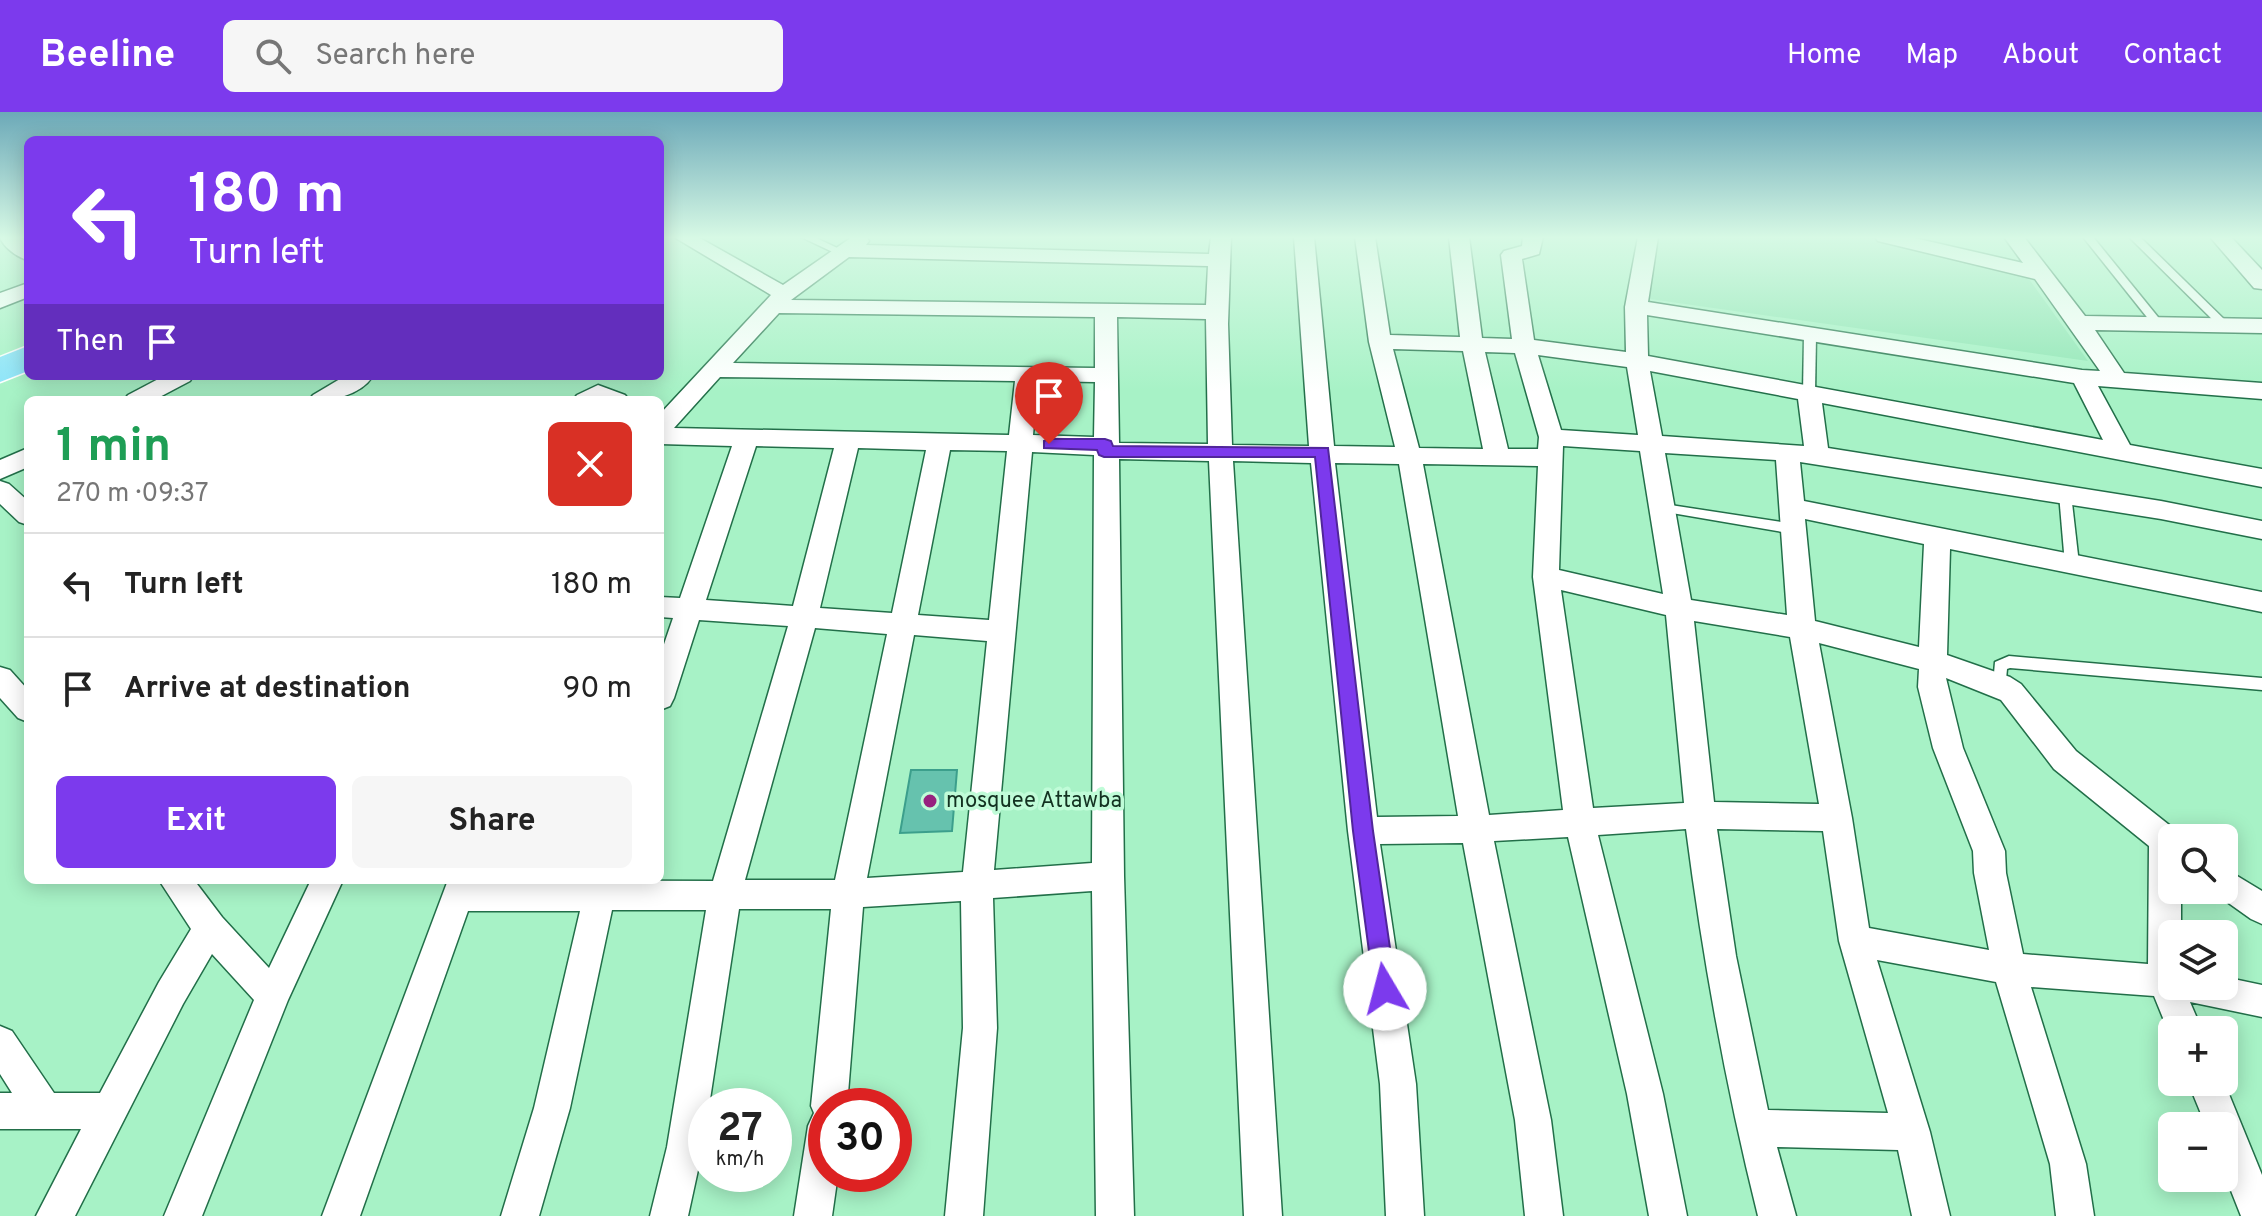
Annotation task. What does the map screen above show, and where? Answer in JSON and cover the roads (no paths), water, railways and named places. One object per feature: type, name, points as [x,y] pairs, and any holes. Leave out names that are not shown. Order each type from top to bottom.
[{"type":"main road","points":[[0,371],[24,359]]},
{"type":"street","points":[[762,289],[779,300],[1106,312],[1216,312]]},
{"type":"street","points":[[664,424],[779,300],[795,289]]},
{"type":"street","points":[[1217,289],[1216,312],[1240,835],[1263,1216]]},
{"type":"street","points":[[1308,289],[1322,452],[1363,831],[1398,1084],[1405,1216]]},
{"type":"street","points":[[1372,289],[1380,342],[1409,454],[1476,829],[1533,1120],[1544,1216]]},
{"type":"street","points":[[1465,289],[1472,343],[1497,455]]},
{"type":"street","points":[[1516,289],[1524,346],[1550,447],[1546,577],[1580,823],[1645,1094],[1668,1216]]},
{"type":"street","points":[[1639,289],[1636,307],[1637,361],[1679,608],[1700,815],[1719,956],[1754,1128],[1777,1216]]},
{"type":"street","points":[[2053,289],[2117,380]]},
{"type":"street","points":[[0,301],[24,291]]},
{"type":"street","points":[[1636,307],[2082,377],[2262,391]]},
{"type":"street","points":[[1106,312],[1108,876],[1115,1216]]},
{"type":"street","points":[[2079,323],[2262,326]]},
{"type":"street","points":[[1380,342],[1524,346],[1637,361],[2262,478]]},
{"type":"street","points":[[716,370],[1105,375]]},
{"type":"street","points":[[964,1216],[980,1028],[977,886],[1027,374]]},
{"type":"street","points":[[2082,377],[2121,451]]},
{"type":"street","points":[[144,396],[174,380]]},
{"type":"street","points":[[328,396],[355,380]]},
{"type":"street","points":[[1809,393],[1794,518],[1802,628],[1837,818],[1855,941],[1912,1132],[1931,1216]]},
{"type":"street","points":[[664,426],[746,439],[1222,451],[1497,455],[1550,447],[1652,445],[1802,453],[2065,494],[2262,530]]},
{"type":"street","points":[[664,685],[746,439]]},
{"type":"street","points":[[669,1216],[685,1147],[725,893],[804,618],[848,440]]},
{"type":"street","points":[[831,1088],[848,894],[940,442]]},
{"type":"street","points":[[0,471],[24,458]]},
{"type":"street","points":[[0,490],[24,512]]},
{"type":"street","points":[[1794,518],[1937,536],[2253,600],[2262,622]]},
{"type":"street","points":[[1937,536],[1931,661],[1939,720],[1989,851],[1990,873],[2009,969],[2055,1115],[2068,1164],[2075,1216]]},
{"type":"street","points":[[1546,577],[1679,608],[1802,628],[1931,661],[2000,685],[2011,692],[2065,760],[2158,836]]},
{"type":"street","points":[[664,607],[1000,631]]},
{"type":"street","points":[[0,678],[24,705]]},
{"type":"street","points":[[1363,831],[1476,829],[1700,815],[1837,818]]},
{"type":"street","points":[[341,1216],[461,889],[848,894],[1108,876]]},
{"type":"street","points":[[178,884],[210,928],[273,996]]},
{"type":"street","points":[[183,1216],[273,996],[325,884]]},
{"type":"street","points":[[520,1216],[552,1108],[600,889]]},
{"type":"street","points":[[2238,892],[2262,909]]},
{"type":"street","points":[[55,1216],[171,993],[210,928]]},
{"type":"street","points":[[1855,941],[2009,969],[2158,981]]},
{"type":"street","points":[[2238,996],[2262,1001]]},
{"type":"street","points":[[0,1043],[44,1110]]},
{"type":"street","points":[[0,1111],[110,1111]]},
{"type":"street","points":[[1754,1128],[1912,1132]]},
{"type":"street","points":[[2238,1161],[2260,1216]]},
{"type":"street","points":[[813,1216],[816,1192]]},
{"type":"lane","points":[[2129,289],[2158,324]]},
{"type":"lane","points":[[2187,289],[2225,326]]},
{"type":"lane","points":[[1809,393],[1810,336]]},
{"type":"lane","points":[[2065,494],[2072,564]]},
{"type":"lane","points":[[1664,508],[1794,518]]},
{"type":"lane","points":[[2000,685],[2000,666],[2009,662],[2262,684]]},
{"type":"place","name":"mosquee Attawba","points":[[930,801]]}]
